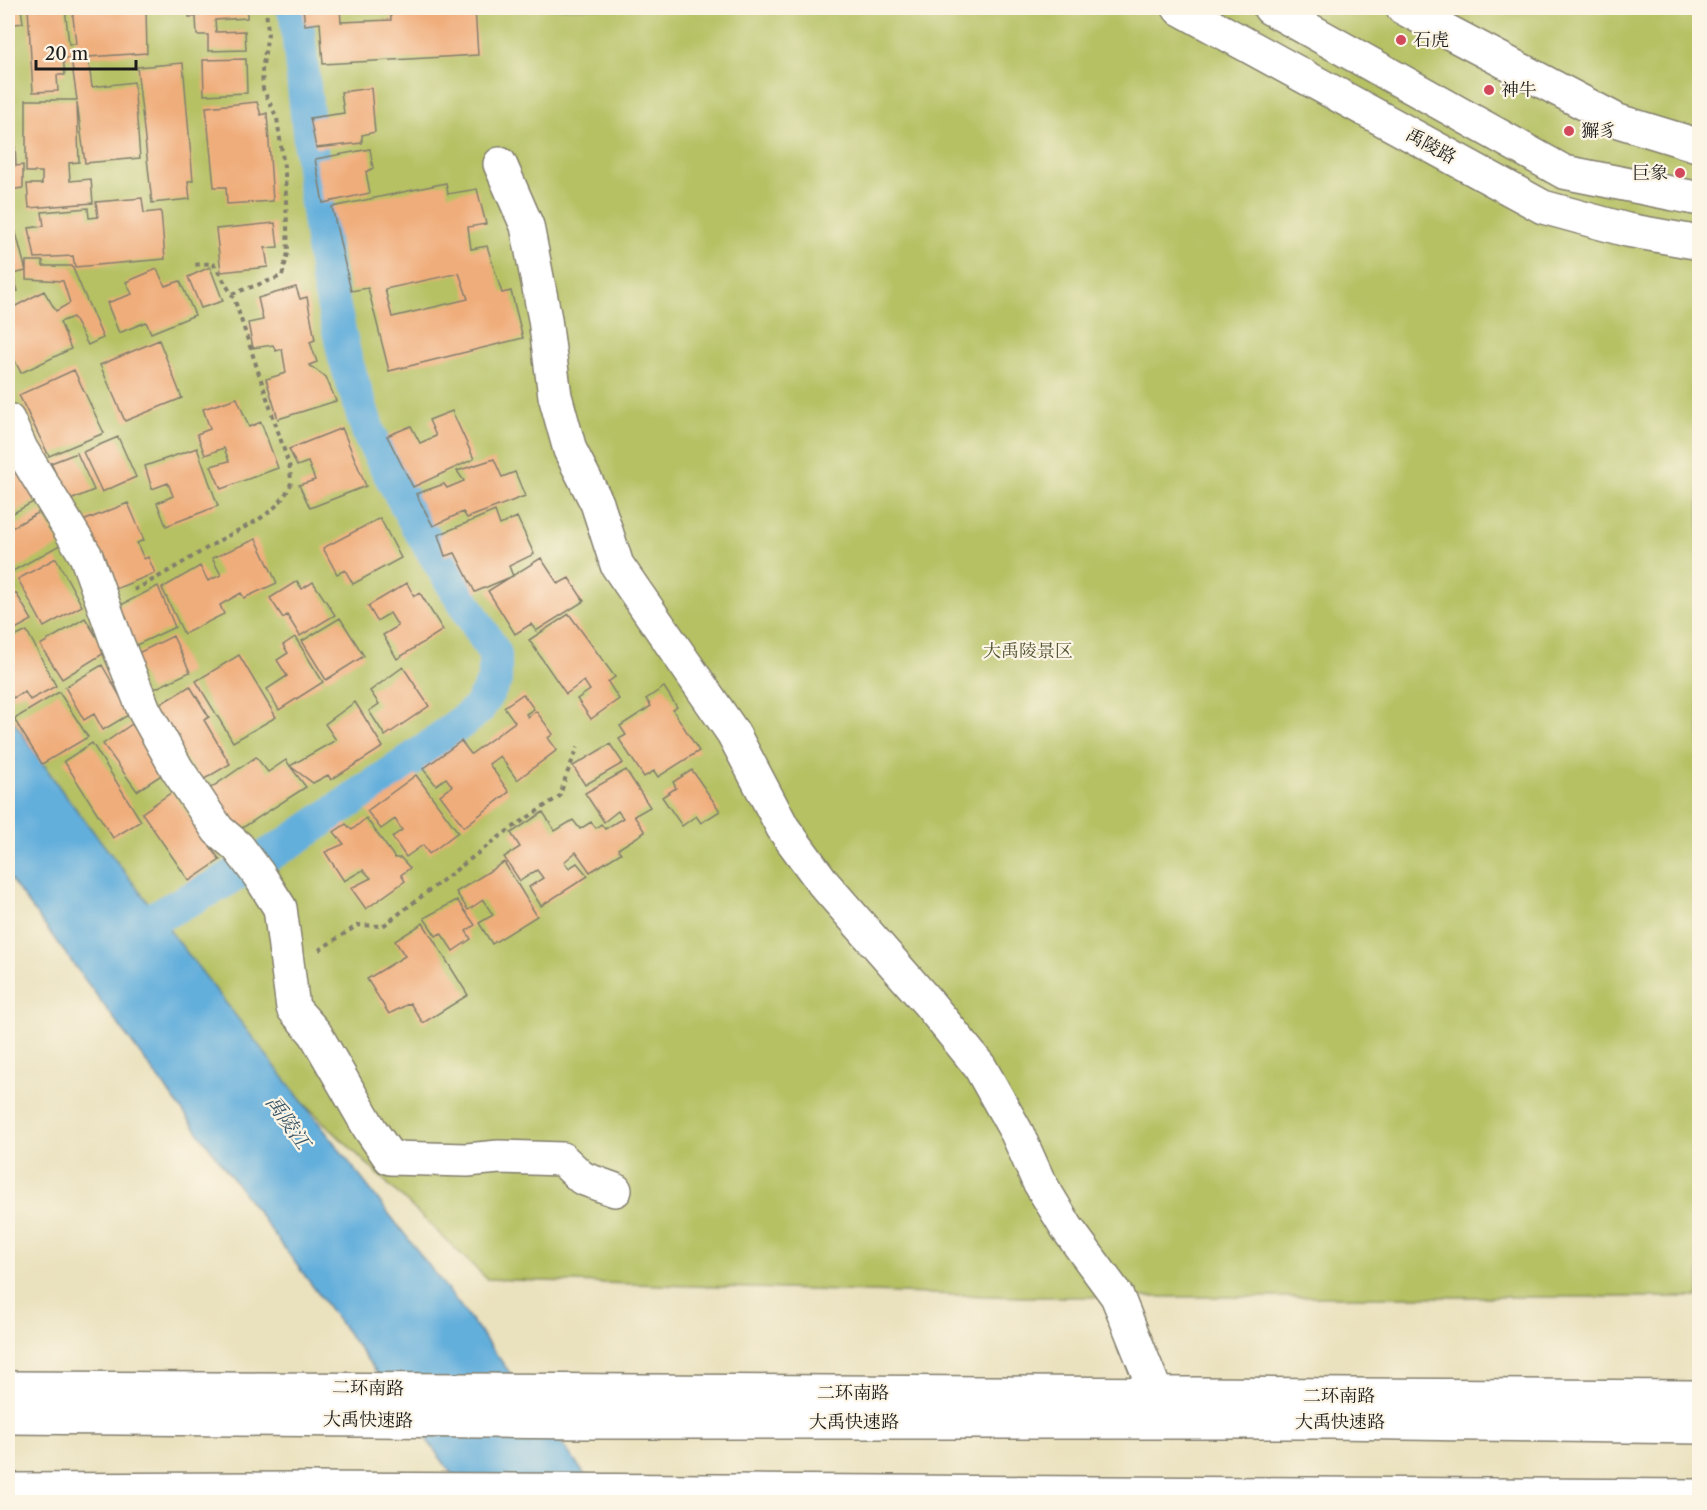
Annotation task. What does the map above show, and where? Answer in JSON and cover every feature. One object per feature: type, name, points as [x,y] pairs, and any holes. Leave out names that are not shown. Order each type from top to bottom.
[{"type":"main road","name":"禹陵路","points":[[1179,8],[1543,207],[1627,230],[1700,243]]},
{"type":"main road","points":[[1270,8],[1564,172],[1700,199]]},
{"type":"main road","points":[[1403,8],[1618,121],[1700,146]]},
{"type":"main road","points":[[500,164],[527,226],[545,319],[555,396],[570,450],[597,503],[617,565],[732,733],[790,837],[824,884],[930,1005],[980,1067],[1017,1133],[1038,1180],[1067,1228],[1117,1296],[1157,1395]]},
{"type":"main road","points":[[8,420],[26,459],[86,556],[144,710],[177,769],[218,830],[238,847],[280,908],[293,1008],[315,1033],[369,1129],[390,1158],[467,1160],[499,1156],[562,1159],[582,1178],[615,1190]]},
{"type":"main road","name":"二环南路","points":[[8,1388],[1700,1396]]},
{"type":"main road","name":"大禹快速路","points":[[8,1417],[592,1422],[1329,1422],[1700,1427]]},
{"type":"main road","points":[[8,1490],[644,1490],[1700,1496]]},
{"type":"path","points":[[232,294],[282,276],[288,253],[285,174],[277,118],[263,89],[262,71],[268,33],[266,8]]},
{"type":"path","points":[[104,605],[171,571],[257,521],[275,506],[291,485],[290,468],[232,294],[213,263],[193,265]]},
{"type":"path","points":[[288,970],[358,924],[382,926],[503,834],[560,796],[578,747]]},
{"type":"green space","name":"大禹陵景区","points":[[8,8],[1699,8],[1699,1297],[1020,1297],[487,1279],[216,1019],[8,776]]},
{"type":"water","name":"禹陵江","points":[[8,713],[62,791],[471,1320],[605,1502],[473,1502],[8,876]]},
{"type":"building","points":[[8,8],[21,8],[23,23],[8,25]]},
{"type":"building","points":[[28,8],[65,8],[69,44],[76,44],[72,8],[146,8],[147,53],[88,57],[92,87],[134,82],[140,158],[85,163],[77,102],[79,162],[69,163],[70,181],[91,179],[93,203],[29,208],[27,184],[42,184],[42,172],[26,172],[26,100],[77,100],[71,58],[63,58],[65,75],[57,75],[58,91],[33,92]]},
{"type":"building","points":[[189,8],[247,8],[247,18],[215,20],[216,32],[245,31],[246,50],[208,51],[208,35],[197,35],[196,17],[189,17]]},
{"type":"building","points":[[303,8],[340,8],[341,22],[391,20],[390,8],[475,8],[478,55],[323,64],[320,23],[305,25]]},
{"type":"building","points":[[246,59],[247,93],[204,95],[203,60]]},
{"type":"building","points":[[183,63],[193,181],[188,181],[190,199],[152,203],[137,67]]},
{"type":"building","points":[[371,88],[375,132],[362,135],[362,143],[316,148],[310,118],[344,113],[341,92]]},
{"type":"building","points":[[257,102],[261,115],[267,113],[273,201],[227,204],[226,187],[214,187],[206,107]]},
{"type":"building","points":[[8,146],[15,146],[16,166],[23,165],[23,188],[8,190]]},
{"type":"building","points":[[370,149],[373,168],[366,172],[370,193],[323,203],[315,159]]},
{"type":"building","points":[[446,183],[448,194],[477,189],[486,224],[468,227],[471,249],[487,246],[502,293],[511,291],[523,338],[389,371],[368,288],[351,291],[332,207]],"holes":[[[459,273],[468,299],[392,317],[385,289]]]},
{"type":"building","points":[[142,198],[144,213],[161,211],[165,259],[75,267],[73,256],[35,258],[29,228],[44,226],[42,212],[88,208],[89,218],[98,217],[96,202]]},
{"type":"building","points":[[275,223],[278,247],[265,248],[268,267],[221,272],[216,229]]},
{"type":"building","points":[[15,229],[26,271],[13,274],[18,291],[8,294],[8,231]]},
{"type":"building","points":[[26,261],[43,261],[43,266],[72,266],[103,338],[88,345],[73,317],[60,322],[71,349],[21,373],[8,347],[8,310],[44,291],[56,311],[70,303],[63,281],[26,279]]},
{"type":"building","points":[[210,267],[223,301],[201,308],[188,277]]},
{"type":"building","points":[[157,269],[165,286],[180,281],[195,315],[151,333],[146,322],[119,333],[107,303],[132,294],[126,282]]},
{"type":"building","points":[[296,287],[300,299],[307,297],[315,340],[310,342],[317,362],[309,365],[326,377],[336,401],[278,419],[266,379],[286,373],[282,349],[276,351],[273,345],[253,348],[248,323],[263,320],[258,298]]},
{"type":"building","points":[[159,340],[182,398],[125,421],[100,365]]},
{"type":"building","points":[[74,370],[104,433],[49,456],[19,395]]},
{"type":"building","points":[[237,398],[249,427],[261,422],[278,468],[221,489],[211,466],[229,461],[224,448],[205,455],[197,434],[210,429],[203,409]]},
{"type":"building","points":[[452,411],[474,459],[413,487],[387,436],[411,426],[420,443],[436,436],[429,420]]},
{"type":"building","points":[[342,428],[366,486],[310,508],[299,485],[315,480],[308,462],[297,466],[289,449]]},
{"type":"building","points":[[118,437],[136,477],[102,492],[83,452]]},
{"type":"building","points":[[197,448],[218,506],[166,526],[157,503],[173,496],[168,483],[152,489],[145,466]]},
{"type":"building","points":[[77,453],[94,490],[68,501],[51,463]]},
{"type":"building","points":[[494,459],[502,477],[515,472],[525,496],[467,518],[463,512],[433,526],[416,494],[444,484],[447,488],[464,481],[457,471]]},
{"type":"building","points":[[19,466],[37,500],[8,516],[8,472]]},
{"type":"building","points":[[128,503],[144,540],[137,543],[144,559],[148,557],[155,573],[113,590],[83,521]]},
{"type":"building","points":[[41,511],[60,545],[13,571],[8,562],[8,530]]},
{"type":"building","points":[[495,511],[500,525],[517,517],[534,554],[509,566],[513,576],[475,592],[455,553],[445,556],[438,535]]},
{"type":"building","points":[[380,518],[401,558],[353,584],[345,570],[337,574],[323,548]]},
{"type":"building","points":[[256,539],[277,583],[244,598],[241,593],[220,605],[224,614],[184,634],[162,588],[200,566],[208,581],[221,575],[212,558]]},
{"type":"building","points":[[56,558],[82,606],[44,627],[18,579]]},
{"type":"building","points":[[541,558],[558,584],[569,578],[584,601],[536,631],[531,624],[515,634],[488,591]]},
{"type":"building","points":[[8,576],[13,586],[8,589]]},
{"type":"building","points":[[297,581],[302,589],[313,582],[335,615],[300,636],[287,615],[283,618],[270,598]]},
{"type":"building","points":[[407,583],[414,596],[420,593],[443,630],[397,659],[383,635],[398,626],[390,613],[377,621],[368,606]]},
{"type":"building","points":[[158,586],[175,627],[128,649],[111,610]]},
{"type":"building","points":[[16,593],[32,620],[8,633],[8,598]]},
{"type":"building","points":[[569,614],[615,677],[608,682],[619,699],[591,719],[577,699],[590,690],[584,681],[566,694],[529,640]]},
{"type":"building","points":[[85,618],[106,652],[62,679],[40,645]]},
{"type":"building","points":[[340,618],[364,656],[326,680],[302,641]]},
{"type":"building","points":[[27,631],[56,686],[30,700],[25,692],[13,698],[8,687],[8,640]]},
{"type":"building","points":[[173,636],[190,672],[150,691],[132,656]]},
{"type":"building","points":[[295,637],[323,682],[279,710],[267,689],[287,676],[277,660],[288,653],[283,645]]},
{"type":"building","points":[[239,655],[276,717],[233,742],[196,681]]},
{"type":"building","points":[[102,665],[130,714],[103,730],[94,714],[84,720],[65,687]]},
{"type":"building","points":[[403,667],[429,706],[385,736],[369,711],[379,704],[370,691]]},
{"type":"building","points":[[190,686],[209,717],[204,720],[230,764],[201,781],[152,709]]},
{"type":"building","points":[[664,687],[677,707],[673,710],[699,751],[658,777],[654,771],[644,777],[619,739],[626,735],[620,726],[651,706],[646,699]]},
{"type":"building","points":[[59,692],[88,737],[42,764],[14,719]]},
{"type":"building","points":[[523,694],[534,709],[526,714],[528,717],[536,711],[553,734],[548,738],[557,750],[517,780],[500,756],[489,764],[509,792],[464,827],[440,795],[452,786],[446,778],[436,785],[423,769],[461,741],[471,754],[515,722],[504,707]]},
{"type":"building","points":[[355,702],[383,747],[331,780],[328,775],[313,783],[290,766],[336,740],[325,724]]},
{"type":"building","points":[[132,724],[166,772],[137,791],[103,744]]},
{"type":"building","points":[[92,743],[141,821],[113,838],[64,761]]},
{"type":"building","points":[[610,744],[623,763],[585,785],[573,766]]},
{"type":"building","points":[[256,757],[268,772],[286,760],[306,787],[236,832],[208,790]]},
{"type":"building","points":[[626,770],[650,807],[634,816],[645,832],[618,849],[621,853],[590,872],[576,852],[564,862],[569,868],[577,863],[588,876],[541,906],[529,887],[543,878],[537,870],[520,881],[504,857],[520,847],[511,833],[543,812],[555,831],[573,820],[580,829],[591,822],[596,828],[601,824],[605,829],[623,818],[618,811],[604,822],[585,793]]},
{"type":"building","points":[[692,770],[720,811],[701,823],[696,816],[682,826],[662,797],[676,788],[673,782]]},
{"type":"building","points":[[416,775],[458,832],[429,854],[423,845],[406,857],[392,837],[402,830],[395,819],[381,829],[367,811]]},
{"type":"building","points":[[172,792],[220,860],[189,881],[142,813]]},
{"type":"building","points":[[366,818],[395,858],[401,858],[410,868],[401,875],[405,881],[366,909],[351,888],[371,878],[363,870],[344,881],[325,852],[344,844],[334,832],[346,824],[352,830]]},
{"type":"building","points":[[504,862],[537,916],[492,944],[479,923],[493,915],[483,900],[468,910],[456,892]]},
{"type":"building","points":[[457,900],[475,925],[466,931],[471,939],[453,951],[441,933],[436,936],[424,918]]},
{"type":"building","points":[[423,923],[468,995],[423,1023],[410,1003],[389,1014],[367,979],[405,956],[395,941]]},
{"type":"waterway","points":[[148,921],[218,885],[290,842],[426,750],[478,709],[495,680],[495,654],[417,525],[369,434],[345,358],[327,276],[296,14],[293,8]]},
{"type":"place","name":"石虎","points":[[1401,40]]},
{"type":"place","name":"神牛","points":[[1489,90]]},
{"type":"place","name":"獬豸","points":[[1569,131]]},
{"type":"place","name":"巨象","points":[[1680,173]]}]
